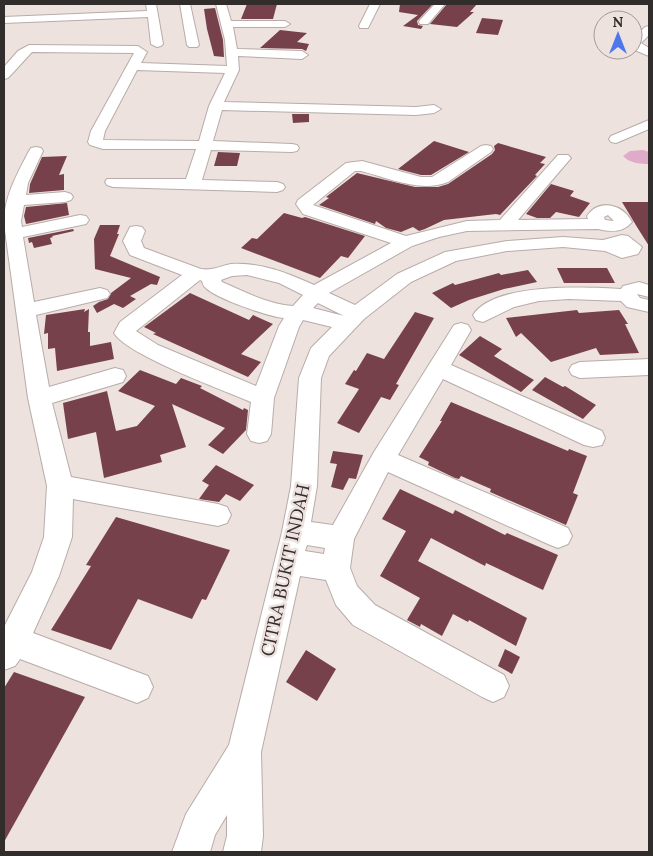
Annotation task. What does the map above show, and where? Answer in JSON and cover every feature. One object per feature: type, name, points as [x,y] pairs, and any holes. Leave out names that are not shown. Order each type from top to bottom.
[{"type":"street","points":[[4,10],[145,4]]},
{"type":"street","points":[[185,4],[193,45]]},
{"type":"street","points":[[364,26],[375,4]]},
{"type":"street","points":[[424,22],[440,4]]},
{"type":"street","points":[[193,184],[232,56],[225,6]]},
{"type":"street","points":[[8,32],[10,20],[21,9]]},
{"type":"street","points":[[10,20],[152,9],[157,44]]},
{"type":"street","points":[[87,48],[94,31],[137,24]]},
{"type":"street","points":[[227,24],[285,24]]},
{"type":"street","points":[[649,30],[634,43],[641,49],[649,52]]},
{"type":"street","points":[[232,56],[290,44]]},
{"type":"street","points":[[4,76],[22,53],[29,48],[138,50],[141,52],[98,131],[96,142],[103,144],[292,148]]},
{"type":"street","points":[[133,66],[232,56],[302,55]]},
{"type":"street","points":[[232,56],[280,64]]},
{"type":"street","points":[[216,106],[416,111],[434,109]]},
{"type":"street","points":[[616,139],[649,124]]},
{"type":"street","points":[[406,242],[309,210],[304,204],[351,166],[362,166],[421,182],[434,182],[442,179],[486,149]]},
{"type":"street","points":[[36,151],[12,183],[11,219],[39,398],[60,486],[58,537],[45,576],[8,648],[137,686]]},
{"type":"street","points":[[504,226],[563,158]]},
{"type":"street","points":[[113,182],[277,186]]},
{"type":"street","points":[[11,219],[65,197]]},
{"type":"street","points":[[11,219],[80,220]]},
{"type":"street","points":[[259,434],[263,398],[289,326],[315,294],[327,285],[406,242],[435,233],[467,226],[598,224]]},
{"type":"street","points":[[136,231],[132,241],[136,251],[204,275],[213,285],[245,300],[276,311],[352,319]]},
{"type":"street","name":"CITRA BUKIT INDAH","points":[[242,852],[245,836],[244,752],[296,532],[304,486],[310,378],[319,353],[352,319],[404,278],[451,256],[507,246],[563,242],[629,249]]},
{"type":"street","points":[[482,314],[510,301],[542,295],[578,293],[644,299],[629,249]]},
{"type":"street","points":[[263,398],[150,350],[124,334],[127,327],[204,275],[234,268],[248,268],[303,286],[336,306],[352,319]]},
{"type":"street","points":[[25,311],[100,294]]},
{"type":"street","points":[[461,330],[383,459],[340,538],[336,568],[346,595],[364,615],[493,686]]},
{"type":"street","points":[[580,370],[649,367]]},
{"type":"street","points":[[439,368],[593,438]]},
{"type":"street","points":[[39,398],[115,376]]},
{"type":"street","points":[[383,459],[558,536]]},
{"type":"street","points":[[60,486],[218,515]]},
{"type":"street","points":[[296,532],[340,538]]},
{"type":"street","points":[[290,562],[336,568]]},
{"type":"street","name":"CITRA BUKIT INDAH","points":[[191,852],[199,827],[244,752]]},
{"type":"shaded area","points":[[643,150],[649,152],[649,164],[631,162],[623,156],[630,151]]},
{"type":"building","points":[[247,4],[277,4],[273,19],[241,19]]},
{"type":"building","points":[[400,4],[433,4],[417,21],[418,25],[423,26],[421,29],[403,26],[418,15],[399,12]]},
{"type":"building","points":[[447,4],[477,4],[470,12],[474,12],[457,27],[430,24]]},
{"type":"building","points":[[215,8],[223,40],[224,57],[214,56],[207,29],[204,9]]},
{"type":"building","points":[[482,18],[503,20],[498,35],[476,33]]},
{"type":"building","points":[[280,30],[307,33],[297,42],[309,44],[306,51],[302,49],[260,48]]},
{"type":"building","points":[[292,114],[309,114],[309,122],[293,123]]},
{"type":"building","points":[[434,141],[469,152],[431,175],[421,175],[398,169]]},
{"type":"building","points":[[498,143],[546,157],[540,163],[545,164],[535,175],[537,176],[500,215],[444,220],[419,231],[413,227],[401,232],[386,228],[376,221],[375,224],[319,205],[329,198],[326,197],[357,173],[415,187],[438,187],[448,184],[492,154],[495,150],[494,146]]},
{"type":"building","points":[[218,152],[240,153],[237,166],[214,166]]},
{"type":"building","points":[[67,156],[59,175],[64,174],[64,190],[29,193],[30,184],[42,157]]},
{"type":"building","points":[[551,184],[574,191],[570,196],[590,203],[579,217],[556,212],[550,218],[537,218],[526,214]]},
{"type":"building","points":[[622,202],[649,202],[649,246],[637,227]]},
{"type":"building","points":[[67,203],[69,215],[26,224],[24,216],[26,207]]},
{"type":"building","points":[[284,213],[302,218],[305,217],[365,236],[348,258],[341,256],[320,278],[241,248],[252,238],[257,239]]},
{"type":"building","points":[[100,225],[120,225],[117,234],[119,234],[110,256],[160,277],[157,285],[151,284],[130,296],[136,299],[123,308],[114,304],[97,313],[93,306],[108,299],[111,293],[131,278],[95,269],[94,239]]},
{"type":"building","points":[[73,229],[74,231],[52,236],[50,238],[52,244],[34,248],[32,242],[29,243],[28,238]]},
{"type":"building","points":[[557,268],[607,268],[615,283],[564,283]]},
{"type":"building","points":[[528,270],[537,282],[504,289],[451,308],[432,293],[453,283],[455,285],[499,273],[501,275]]},
{"type":"building","points":[[190,293],[249,320],[253,315],[273,324],[241,354],[261,362],[248,377],[153,334],[156,333],[144,327]]},
{"type":"building","points":[[85,309],[84,312],[89,309],[88,332],[90,332],[90,346],[111,342],[114,359],[57,371],[55,348],[48,349],[48,333],[44,334],[46,315]]},
{"type":"building","points":[[577,310],[579,313],[619,310],[628,324],[625,324],[639,353],[600,355],[596,348],[551,362],[521,333],[516,337],[506,318]]},
{"type":"building","points":[[415,312],[434,318],[396,384],[399,385],[390,400],[381,397],[359,433],[337,423],[359,389],[345,384],[354,370],[356,371],[367,353],[384,359]]},
{"type":"building","points":[[480,336],[502,349],[494,356],[534,380],[521,392],[459,355]]},
{"type":"building","points":[[140,370],[176,384],[181,378],[202,386],[200,388],[243,410],[244,408],[248,410],[246,430],[223,454],[208,445],[225,428],[172,404],[186,447],[160,455],[162,462],[104,478],[96,432],[68,439],[63,403],[107,391],[116,431],[137,426],[155,406],[118,391]]},
{"type":"building","points":[[545,377],[563,387],[565,386],[596,405],[583,419],[532,390]]},
{"type":"building","points":[[451,402],[568,451],[569,449],[587,456],[573,493],[578,495],[566,525],[490,492],[491,489],[461,476],[459,479],[455,478],[428,465],[429,462],[419,457],[442,421],[440,421]]},
{"type":"building","points":[[333,451],[363,455],[356,479],[349,478],[343,490],[331,487],[337,464],[330,463]]},
{"type":"building","points":[[216,465],[254,485],[240,501],[226,494],[219,502],[199,499],[209,485],[202,481]]},
{"type":"building","points":[[400,489],[453,514],[455,510],[505,535],[507,533],[558,555],[543,590],[486,563],[485,566],[431,538],[418,561],[527,618],[516,646],[469,620],[468,622],[453,614],[442,636],[421,624],[420,627],[407,620],[420,598],[380,576],[406,531],[382,519]]},
{"type":"building","points":[[116,517],[230,550],[206,600],[202,599],[192,619],[138,599],[111,650],[51,630],[91,566],[86,565]]},
{"type":"building","points":[[505,649],[520,657],[512,674],[498,666]]},
{"type":"building","points":[[306,650],[336,669],[317,701],[286,682]]},
{"type":"building","points":[[14,672],[85,697],[4,842],[4,688]]}]
